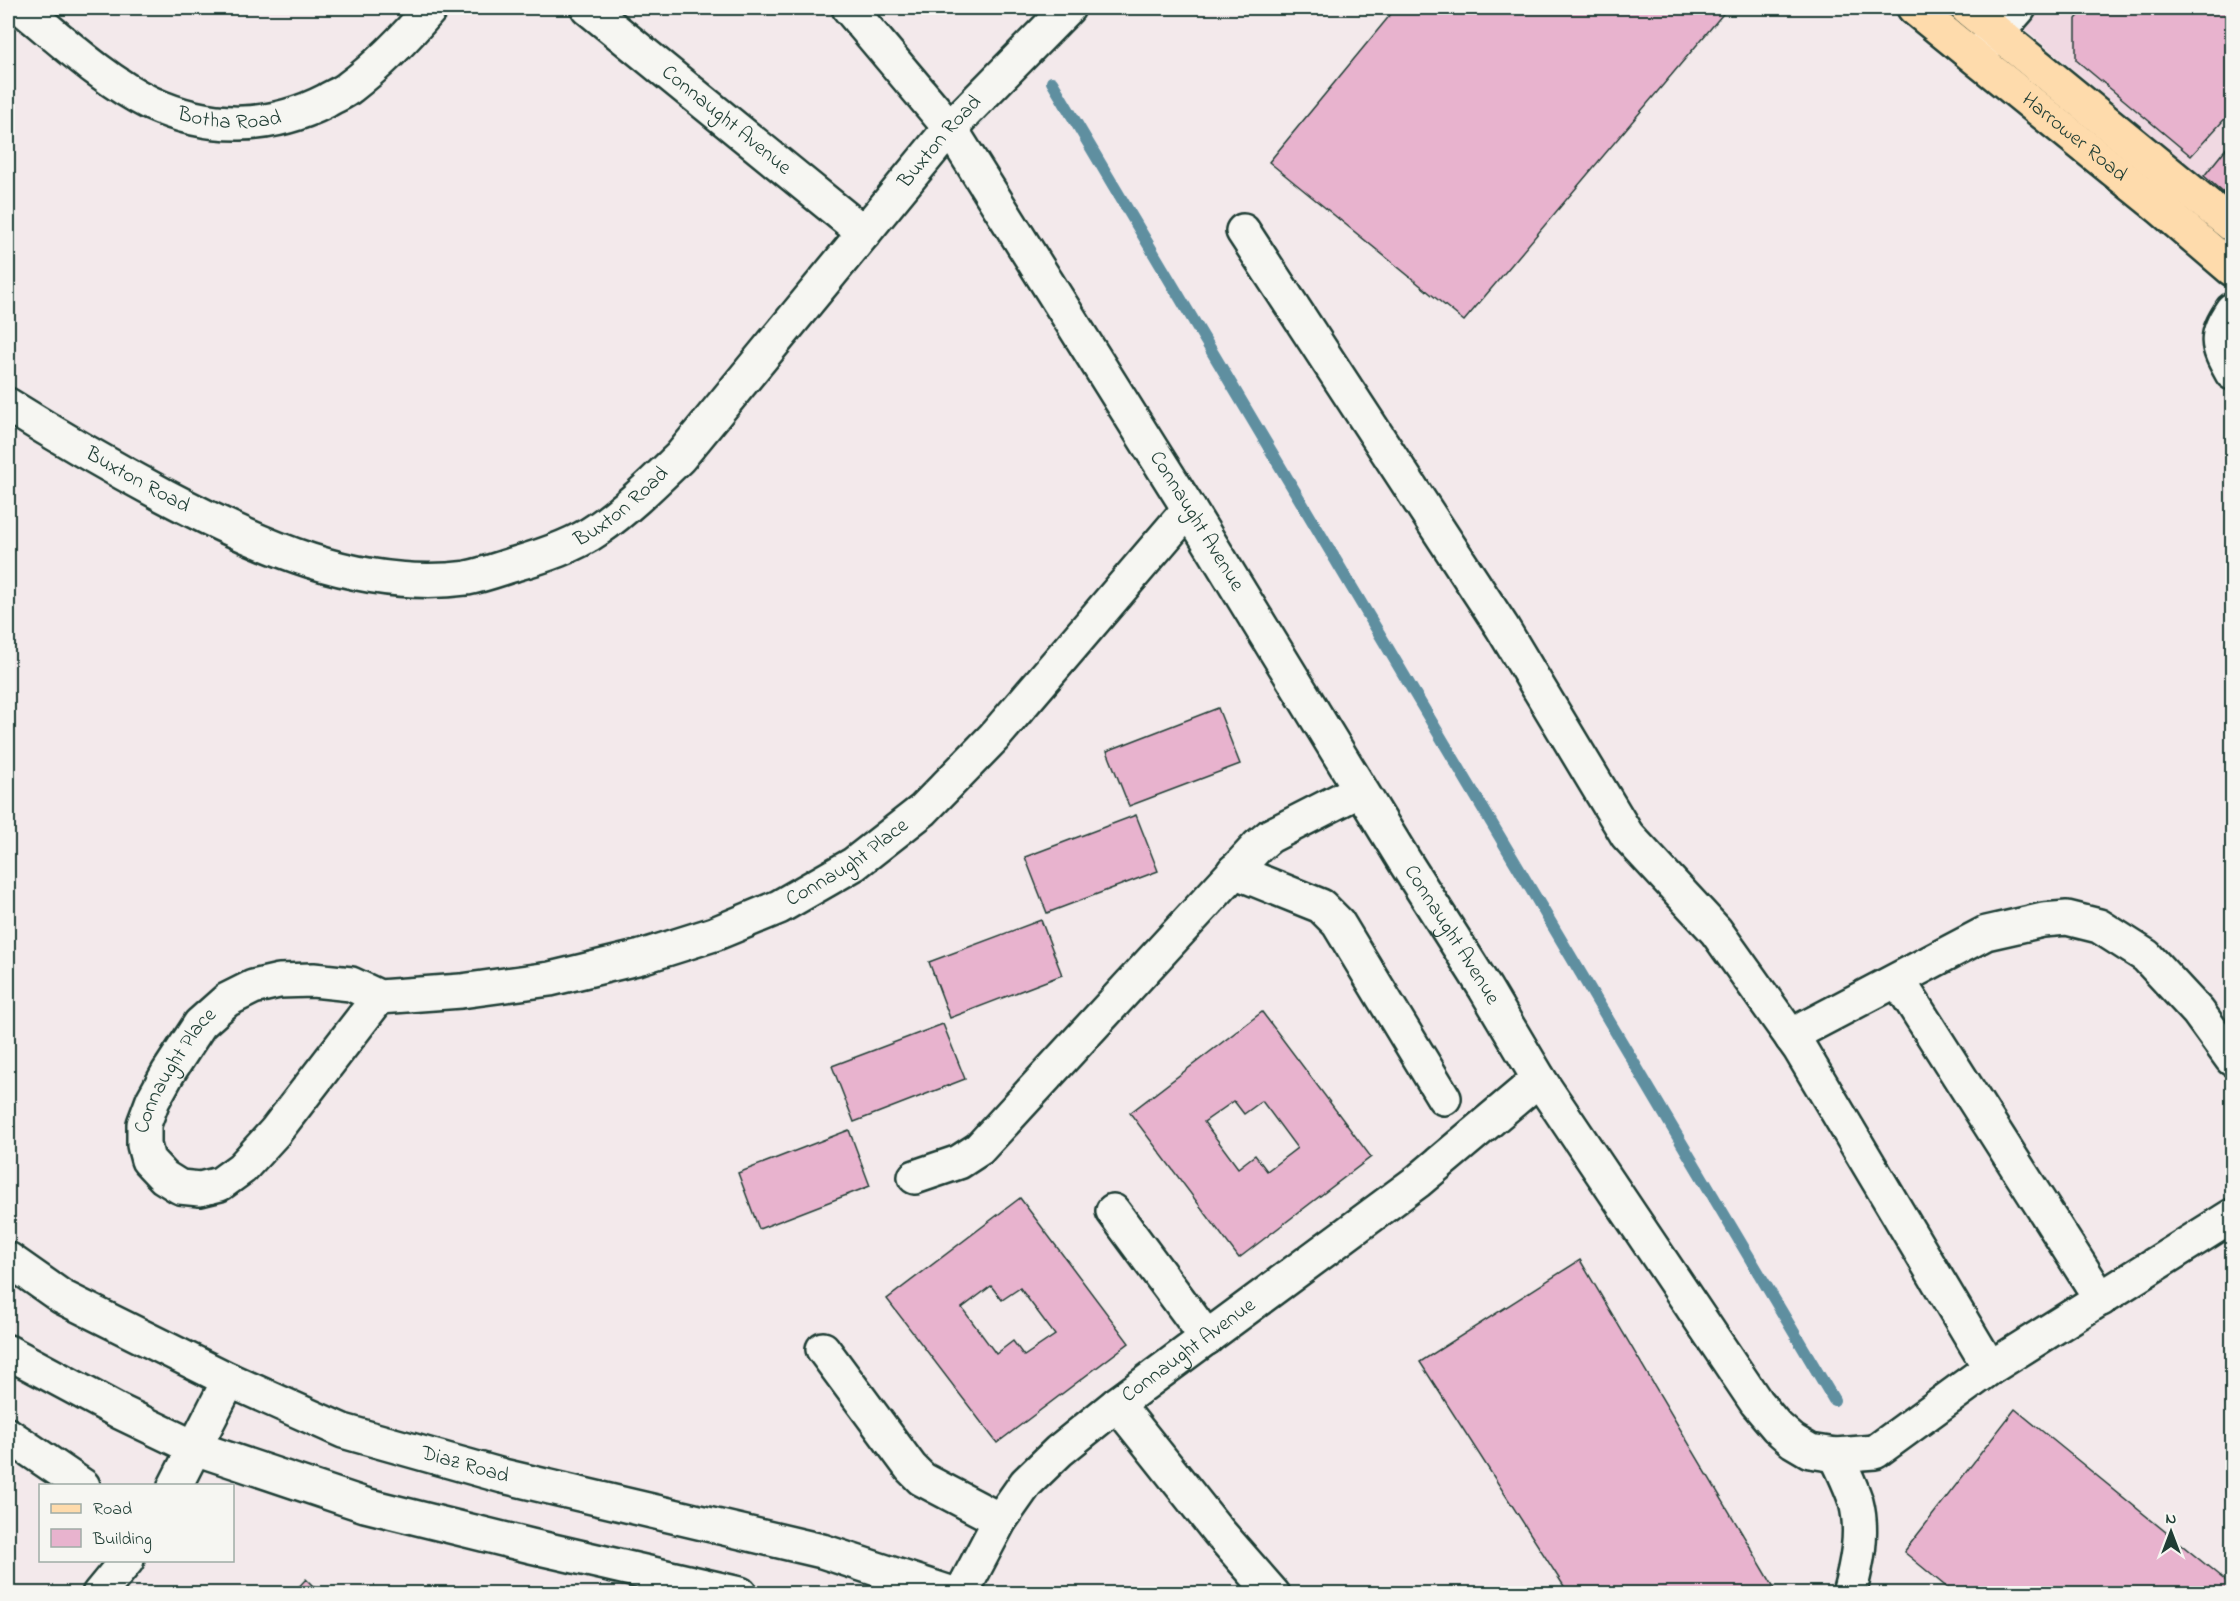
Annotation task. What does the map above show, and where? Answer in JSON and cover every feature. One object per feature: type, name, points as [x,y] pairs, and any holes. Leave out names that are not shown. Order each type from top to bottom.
[{"type":"main road","name":"Harrower Road","points":[[1914,8],[2162,209],[2232,269]]},
{"type":"main road","name":"Harrower Road","points":[[1967,8],[2232,225]]},
{"type":"street","name":"Botha Road","points":[[22,8],[118,84],[150,103],[190,116],[227,123],[269,122],[310,109],[348,89],[377,64],[431,8]]},
{"type":"street","name":"Connaught Avenue","points":[[588,8],[864,233]]},
{"type":"street","name":"Connaught Avenue","points":[[849,8],[950,128],[1189,509],[1539,1079],[1418,1181],[1117,1404],[1059,1451],[1026,1483],[1000,1520],[961,1593]]},
{"type":"street","name":"Buxton Road","points":[[8,405],[92,457],[223,526],[272,548],[314,563],[384,578],[429,580],[469,578],[547,555],[597,530],[636,499],[680,457],[950,128],[1068,8]]},
{"type":"street","points":[[1976,58],[2019,8]]},
{"type":"street","points":[[1243,231],[1502,627],[1627,835],[1716,931],[1792,1038],[1990,1368]]},
{"type":"street","points":[[2232,310],[2220,329],[2218,343],[2232,373]]},
{"type":"street","name":"Connaught Place","points":[[379,997],[275,1132],[242,1168],[220,1184],[200,1189],[180,1187],[164,1178],[148,1160],[144,1145],[144,1124],[153,1100],[200,1024],[227,1000],[253,987],[279,981],[313,980],[351,984],[379,997],[461,991],[550,979],[641,957],[714,934],[779,907],[854,864],[923,810],[994,737],[1189,509]]},
{"type":"street","points":[[915,1178],[959,1162],[979,1149],[1234,871],[1270,836],[1360,790]]},
{"type":"street","points":[[1234,871],[1321,906],[1329,912],[1338,923],[1444,1098]]},
{"type":"street","points":[[1792,1038],[1808,1027],[1986,933],[2043,920],[2067,918],[2099,926],[2146,956],[2198,1012],[2232,1059]]},
{"type":"street","points":[[1898,980],[2101,1299]]},
{"type":"street","points":[[1539,1079],[1756,1402],[1776,1427],[1810,1451],[1836,1455],[1875,1452],[1990,1368],[2232,1216]]},
{"type":"street","points":[[1113,1211],[1207,1338]]},
{"type":"street","name":"Diaz Road","points":[[8,1259],[62,1297],[229,1380],[343,1431],[503,1476],[822,1551],[953,1593]]},
{"type":"street","points":[[823,1349],[911,1468],[922,1479],[1000,1520]]},
{"type":"street","points":[[8,1352],[120,1412],[195,1448],[365,1505],[531,1546],[740,1593]]},
{"type":"street","points":[[176,1484],[229,1380]]},
{"type":"street","points":[[1117,1404],[1218,1531],[1273,1593]]},
{"type":"street","points":[[8,1435],[82,1484]]},
{"type":"street","points":[[1836,1455],[1856,1502],[1860,1536],[1857,1566],[1849,1593]]},
{"type":"street","points":[[99,1593],[125,1562]]},
{"type":"path","points":[[1021,1593],[1023,1587]]},
{"type":"shaded area","points":[[2000,8],[2232,8],[2232,202]]},
{"type":"building","points":[[1396,8],[1728,8],[1464,321],[1269,162]]},
{"type":"building","points":[[2086,8],[2232,8],[2232,111],[2191,156],[2076,60],[2076,19]]},
{"type":"building","points":[[2232,141],[2232,200],[2204,176]]},
{"type":"building","points":[[1218,708],[1240,764],[1129,806],[1107,751]]},
{"type":"building","points":[[1136,815],[1158,871],[1047,913],[1025,857]]},
{"type":"building","points":[[1041,920],[1062,975],[950,1018],[929,962]]},
{"type":"building","points":[[1262,1012],[1371,1157],[1239,1258],[1130,1113]],"holes":[[[1234,1101],[1244,1114],[1262,1101],[1297,1148],[1267,1171],[1255,1155],[1238,1168],[1204,1122]]]},
{"type":"building","points":[[943,1024],[965,1079],[854,1122],[832,1066]]},
{"type":"building","points":[[849,1130],[870,1186],[759,1229],[738,1173]]},
{"type":"building","points":[[1020,1198],[1129,1343],[997,1443],[887,1299]],"holes":[[[991,1286],[1002,1300],[1020,1288],[1055,1335],[1024,1356],[1013,1341],[996,1354],[962,1308]]]},
{"type":"building","points":[[1580,1260],[1778,1594],[1569,1594],[1420,1362]]},
{"type":"building","points":[[2015,1409],[2232,1586],[2232,1594],[1955,1594],[1904,1552]]},
{"type":"building","points":[[306,1579],[321,1594],[292,1594]]},
{"type":"waterway","points":[[1052,82],[1834,1400]]}]
